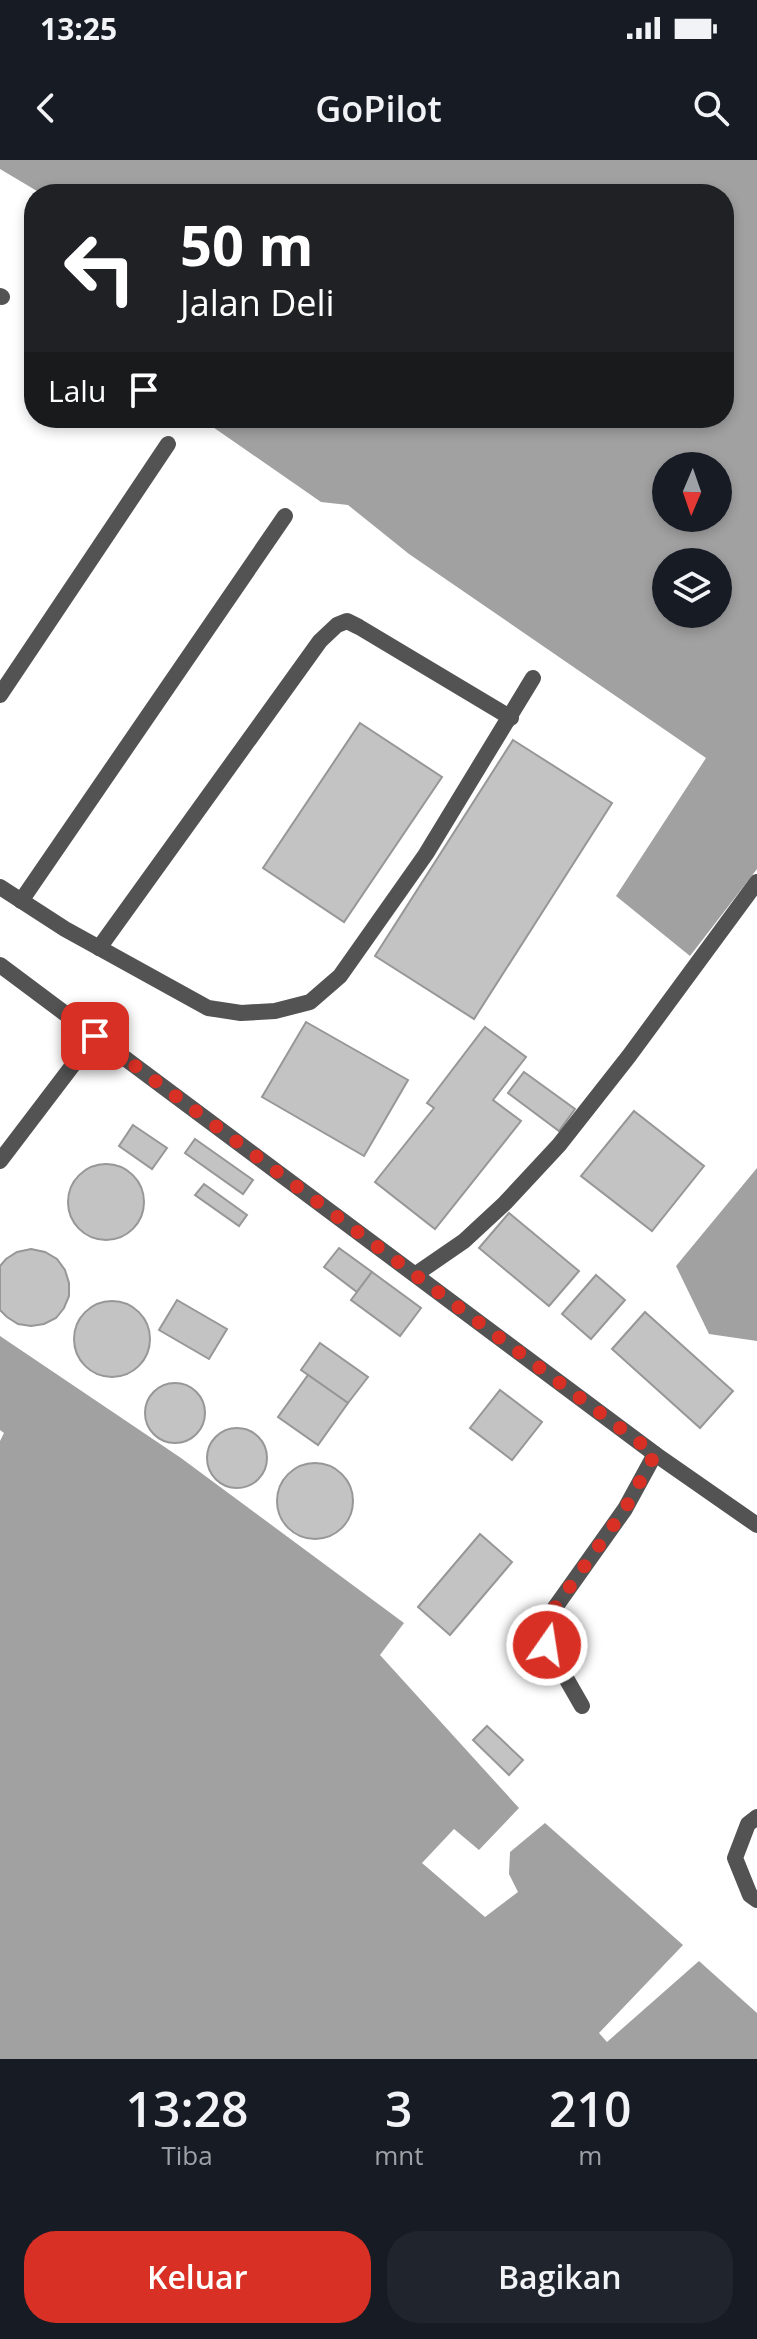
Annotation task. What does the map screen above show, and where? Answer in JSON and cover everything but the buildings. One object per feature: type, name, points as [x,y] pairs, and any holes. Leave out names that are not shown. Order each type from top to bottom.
[{"type":"lane","points":[[0,695],[168,444]]},
{"type":"lane","points":[[21,901],[285,516]]},
{"type":"lane","points":[[99,948],[320,641],[337,625],[347,621],[359,627],[511,718]]},
{"type":"lane","points":[[0,887],[99,948],[208,1008],[241,1013],[310,1002],[340,976],[426,854],[533,678]]},
{"type":"lane","points":[[416,1274],[464,1241],[505,1203],[559,1145],[757,882]]},
{"type":"lane","points":[[0,965],[655,1454],[757,1525]]},
{"type":"lane","points":[[0,1161],[95,1036]]},
{"type":"lane","points":[[582,1706],[547,1645],[549,1616],[625,1509],[655,1454]]},
{"type":"lane","points":[[757,1817],[748,1824],[735,1858],[750,1895],[757,1900]]},
{"type":"shaded area","points":[[0,160],[757,160],[757,869],[690,956],[616,896],[706,758],[409,554],[348,505],[321,502],[214,428],[734,428],[734,184],[25,184],[0,169]]},
{"type":"shaded area","points":[[757,1168],[757,1341],[709,1334],[676,1266]]},
{"type":"shaded area","points":[[0,1336],[181,1458],[404,1623],[380,1655],[519,1808],[479,1850],[454,1829],[422,1863],[485,1917],[518,1892],[509,1874],[510,1852],[545,1823],[683,1945],[599,2033],[607,2042],[699,1961],[757,2013],[757,2059],[0,2059],[0,1441],[4,1433],[0,1430]]},
{"type":"route","points":[[95,1036],[655,1454],[625,1509],[549,1616],[547,1645]]}]
